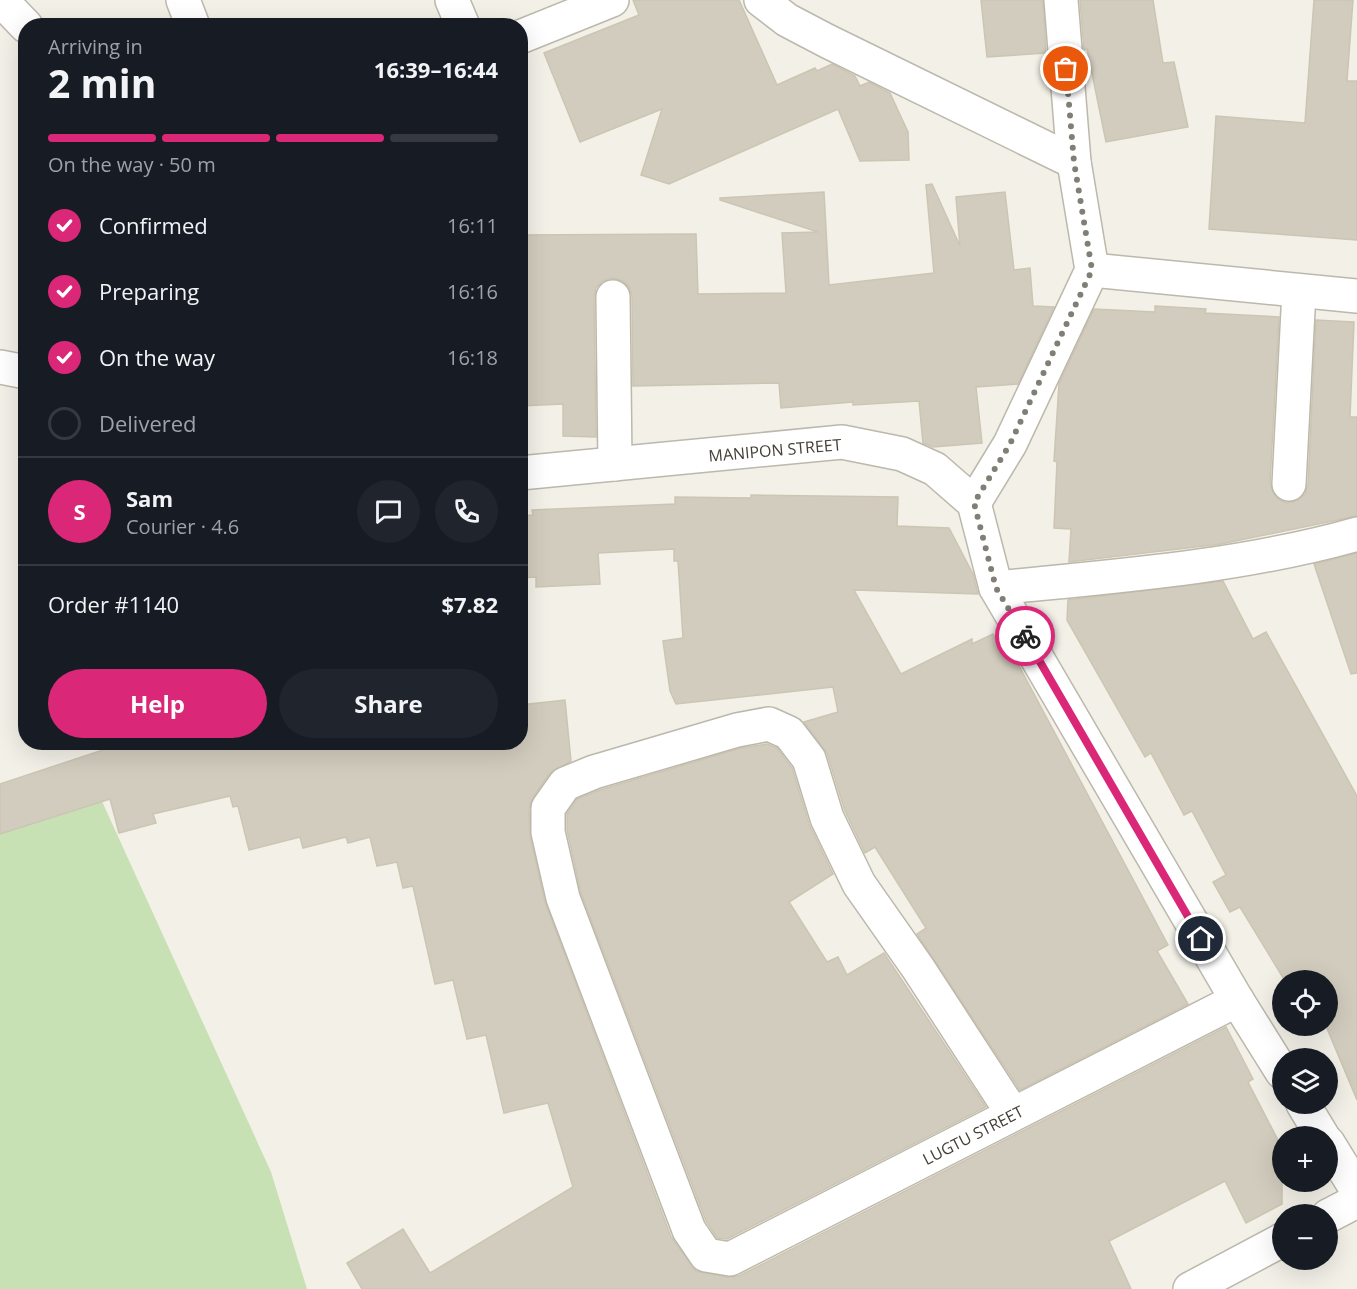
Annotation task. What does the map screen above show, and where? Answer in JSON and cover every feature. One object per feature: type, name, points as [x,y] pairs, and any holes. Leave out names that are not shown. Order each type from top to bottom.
[{"type":"street","points":[[1,0],[18,18]]},
{"type":"street","points":[[183,0],[190,18]]},
{"type":"street","points":[[452,0],[460,18]]},
{"type":"street","points":[[528,34],[612,0]]},
{"type":"street","points":[[761,0],[786,20],[1074,162]]},
{"type":"street","points":[[1061,0],[1074,162],[1092,270],[1010,444],[974,503],[996,588],[1272,1056]]},
{"type":"street","points":[[1092,270],[1357,296]]},
{"type":"street","points":[[1289,484],[1299,291]]},
{"type":"street","points":[[613,297],[615,464]]},
{"type":"street","points":[[0,367],[18,370]]},
{"type":"street","name":"MANIPON STREET","points":[[528,472],[842,442],[902,454],[935,469],[974,503]]},
{"type":"street","points":[[996,588],[1130,574],[1282,552],[1357,534]]},
{"type":"street","name":"LUGTU STREET","points":[[1013,1114],[918,968],[859,884],[828,818],[809,759],[789,734],[769,724],[737,730],[594,772],[565,784],[548,808],[548,832],[563,898],[689,1230],[706,1255],[730,1258],[1013,1114],[1237,1000]]},
{"type":"street","points":[[1338,1159],[1357,1190]]},
{"type":"street","points":[[1338,1211],[1357,1201]]},
{"type":"street","points":[[1190,1289],[1272,1245]]},
{"type":"green space","points":[[95,786],[271,1172],[307,1289],[0,1289],[0,824]]},
{"type":"building","points":[[633,0],[739,0],[777,85],[815,68],[817,71],[832,64],[855,76],[860,86],[869,82],[890,93],[908,132],[909,160],[860,161],[838,109],[669,184],[641,175],[662,109],[580,142],[544,53],[639,15]]},
{"type":"building","points":[[981,0],[1043,0],[1046,53],[987,57]]},
{"type":"building","points":[[1080,0],[1153,0],[1163,63],[1174,62],[1188,127],[1106,142],[1087,49],[1084,50]]},
{"type":"building","points":[[1314,0],[1353,0],[1347,81],[1357,81],[1357,240],[1209,229],[1216,116],[1305,123]]},
{"type":"building","points":[[932,184],[960,246],[956,197],[1005,192],[1014,270],[1030,268],[1033,306],[1054,307],[1018,384],[976,387],[982,443],[933,447],[923,443],[919,401],[853,405],[853,402],[781,408],[779,383],[633,386],[632,296],[629,287],[623,281],[613,278],[603,281],[596,288],[594,297],[596,437],[563,436],[563,404],[528,406],[528,235],[696,234],[698,294],[786,293],[782,233],[818,232],[720,200],[720,198],[824,192],[829,285],[934,273],[926,185]]},
{"type":"building","points":[[1155,306],[1206,309],[1205,313],[1279,317],[1270,483],[1278,499],[1287,503],[1298,500],[1305,494],[1308,485],[1316,320],[1354,322],[1350,417],[1357,417],[1357,516],[1221,544],[1069,562],[1071,529],[1054,528],[1057,462],[1054,461],[1059,384],[1094,309],[1155,312]]},
{"type":"building","points":[[751,495],[898,497],[897,526],[949,528],[973,574],[978,594],[854,590],[901,674],[972,639],[972,644],[993,634],[1003,655],[1011,651],[1168,945],[1157,951],[1188,1004],[1020,1090],[917,934],[926,928],[875,847],[865,853],[845,811],[827,753],[804,722],[838,712],[833,687],[676,704],[670,691],[663,641],[683,638],[678,561],[674,561],[674,549],[598,553],[600,584],[536,587],[536,577],[528,578],[528,515],[533,515],[532,510],[675,504],[675,497],[751,498]]},
{"type":"building","points":[[1357,553],[1357,673],[1351,674],[1314,564]]},
{"type":"building","points":[[1223,581],[1253,639],[1266,632],[1357,796],[1357,1100],[1338,1055],[1338,1048],[1335,1048],[1330,1036],[1338,1036],[1338,970],[1278,970],[1240,907],[1230,912],[1213,882],[1226,875],[1192,811],[1184,815],[1151,753],[1145,757],[1067,620],[1068,600]]},
{"type":"building","points":[[565,700],[571,761],[550,773],[533,797],[529,808],[530,836],[545,902],[671,1237],[696,1271],[727,1277],[739,1276],[1226,1027],[1253,1079],[1248,1082],[1272,1129],[1272,1192],[1282,1192],[1282,1204],[1272,1204],[1272,1209],[1246,1223],[1225,1181],[1109,1241],[1131,1289],[362,1289],[347,1263],[403,1229],[430,1273],[573,1187],[548,1103],[504,1113],[486,1035],[467,1039],[453,980],[435,984],[413,886],[403,888],[397,862],[377,866],[370,837],[348,843],[346,837],[303,848],[300,837],[249,850],[238,806],[233,807],[230,796],[153,814],[156,823],[119,833],[110,799],[0,834],[0,784],[103,750],[528,750],[528,704]]},
{"type":"building","points":[[767,744],[777,748],[792,768],[809,824],[833,874],[789,902],[827,962],[838,957],[847,975],[884,953],[986,1107],[727,1239],[717,1238],[706,1221],[581,893],[567,830],[567,814],[577,799],[600,790],[741,748]]},
{"type":"way so far","points":[[1025,636],[996,588],[974,503],[1010,444],[1092,270],[1074,162],[1066,69]]},
{"type":"route","points":[[1025,636],[1201,939]]}]
